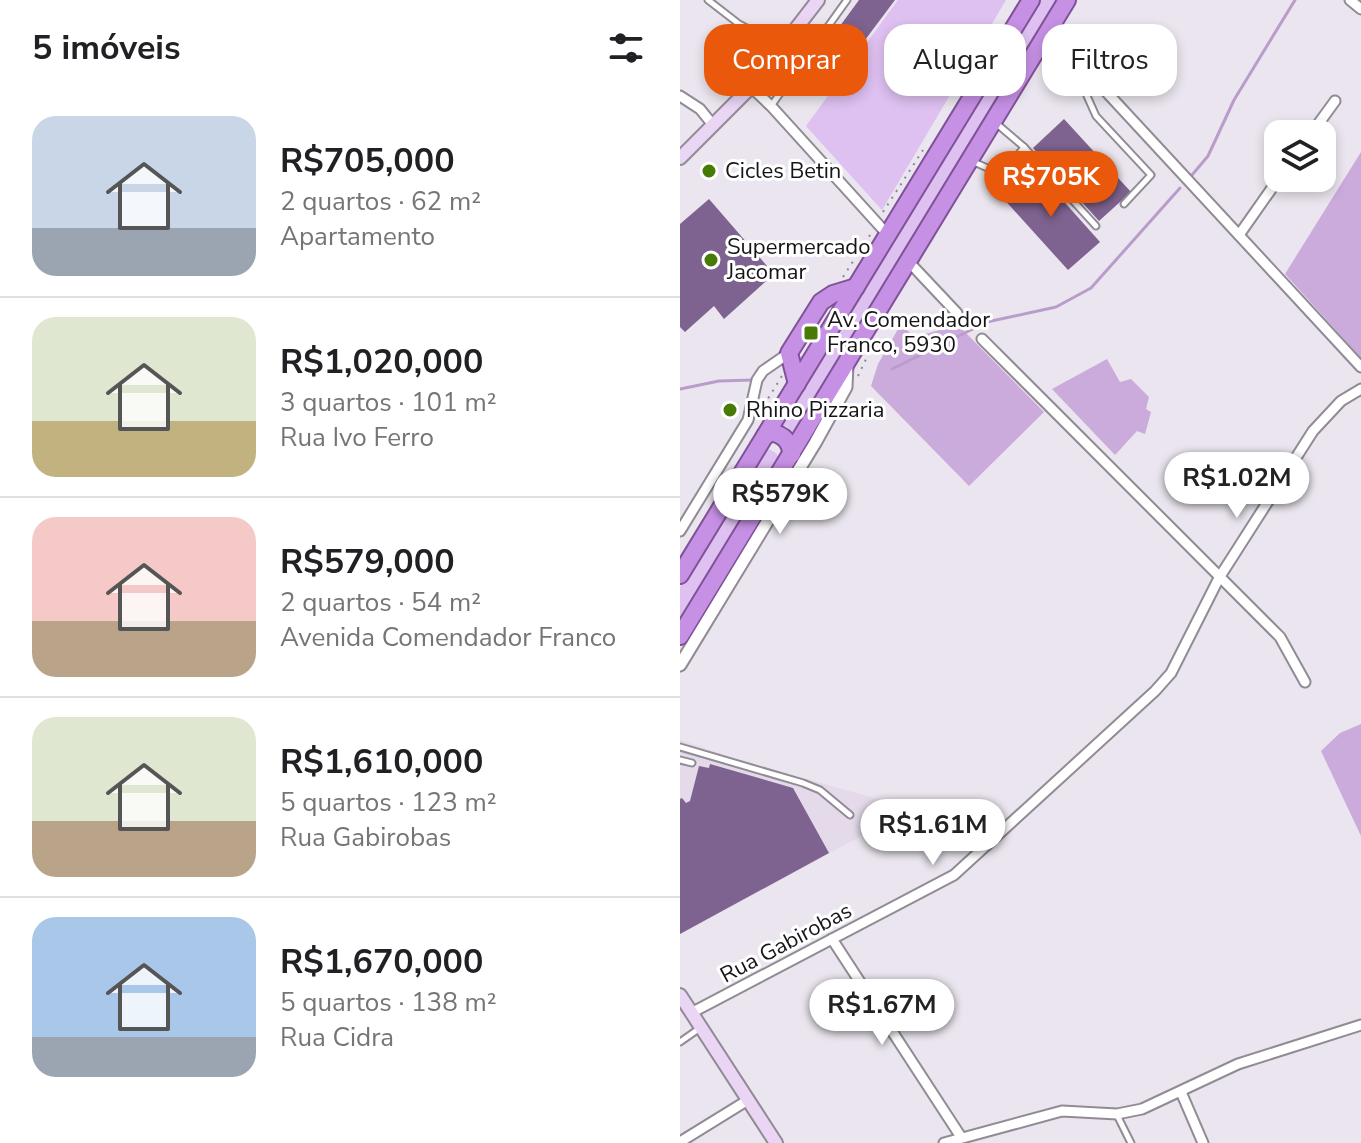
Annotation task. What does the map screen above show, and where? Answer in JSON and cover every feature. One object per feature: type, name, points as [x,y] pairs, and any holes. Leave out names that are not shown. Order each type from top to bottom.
[{"type":"highway","points":[[1016,24],[1031,0]]},
{"type":"highway","points":[[1053,24],[1067,0]]},
{"type":"highway","points":[[1026,66],[1042,41]]},
{"type":"highway","points":[[680,575],[765,436],[790,378],[880,232],[970,96]]},
{"type":"highway","points":[[680,636],[1008,96]]},
{"type":"highway","points":[[790,378],[789,353],[821,302],[849,283]]},
{"type":"highway","points":[[765,436],[772,432],[782,435],[789,443],[792,454]]},
{"type":"main road","points":[[799,24],[818,0]]},
{"type":"main road","points":[[680,158],[742,96]]},
{"type":"main road","points":[[681,1000],[776,1143]]},
{"type":"street","points":[[1350,0],[1361,9]]},
{"type":"street","points":[[680,96],[700,109],[713,125]]},
{"type":"street","points":[[760,96],[880,232]]},
{"type":"street","points":[[1111,96],[1361,367]]},
{"type":"street","points":[[1321,120],[1335,101]]},
{"type":"street","points":[[1239,235],[1269,192]]},
{"type":"street","points":[[908,261],[957,313]]},
{"type":"street","points":[[982,339],[1280,637],[1305,682]]},
{"type":"street","points":[[680,531],[748,420],[757,380],[763,371],[789,353]]},
{"type":"street","points":[[680,665],[822,431],[846,387],[847,364]]},
{"type":"street","name":"Rua Gabirobas","points":[[691,1013],[954,875],[1155,691],[1171,673],[1219,578],[1313,431],[1341,401],[1361,389]]},
{"type":"street","points":[[832,939],[961,1137]]},
{"type":"street","points":[[944,1143],[1062,1111],[1117,1114],[1142,1109],[1238,1064],[1361,1025]]},
{"type":"street","points":[[1181,1092],[1203,1143]]},
{"type":"street","points":[[680,1142],[692,1139],[748,1100]]},
{"type":"lane","points":[[708,0],[739,24]]},
{"type":"lane","points":[[771,106],[847,0]]},
{"type":"lane","points":[[1087,96],[1096,116],[1151,175],[1124,204]]},
{"type":"lane","points":[[993,121],[1024,147],[1096,226]]},
{"type":"lane","points":[[970,160],[1003,175],[1024,147]]},
{"type":"lane","points":[[680,747],[803,783],[820,790],[850,815]]},
{"type":"lane","points":[[680,760],[692,763]]},
{"type":"lane","points":[[680,1042],[701,1027]]},
{"type":"lane","points":[[1117,1114],[1131,1143]]},
{"type":"path","points":[[849,283],[880,232]]},
{"type":"path","points":[[857,379],[867,356]]},
{"type":"path","points":[[763,405],[790,378]]},
{"type":"shaded area","points":[[898,0],[1006,0],[992,24],[884,24],[884,96],[949,96],[882,210],[806,126],[828,96],[868,96],[868,41]]},
{"type":"shaded area","points":[[1038,0],[1060,0],[1045,24],[1042,24],[1042,29],[1026,55],[1026,24],[1023,24]]},
{"type":"shaded area","points":[[979,96],[999,96],[792,437],[787,426],[777,426]]},
{"type":"shaded area","points":[[1361,152],[1361,358],[1285,274]]},
{"type":"shaded area","points":[[901,324],[914,337],[958,325],[1044,412],[969,486],[871,386],[878,364]]},
{"type":"shaded area","points":[[1107,359],[1120,382],[1131,379],[1149,397],[1146,409],[1151,412],[1145,434],[1137,431],[1115,455],[1052,389]]},
{"type":"shaded area","points":[[769,449],[777,454],[778,460],[680,618],[680,587]]},
{"type":"shaded area","points":[[1361,724],[1361,836],[1321,751],[1340,733]]},
{"type":"shaded area","points":[[680,740],[881,800],[917,806],[680,934]]},
{"type":"building","points":[[859,0],[895,0],[868,36],[868,24],[841,24]]},
{"type":"building","points":[[1064,119],[1131,192],[1099,221],[1033,148]]},
{"type":"building","points":[[1034,168],[1100,242],[1068,270],[1002,197]]},
{"type":"building","points":[[709,199],[774,274],[724,319],[714,306],[685,332],[680,327],[680,224]]},
{"type":"building","points":[[710,764],[793,788],[829,853],[680,934],[680,799],[686,803],[690,801],[699,766],[709,768]]},
{"type":"waterway","points":[[1192,175],[1208,156],[1234,100],[1295,0]]},
{"type":"waterway","points":[[892,369],[987,322],[1056,307],[1091,288],[1180,188]]},
{"type":"waterway","points":[[680,389],[719,381],[753,380]]},
{"type":"place","name":"Cicles Betin","points":[[709,171]]},
{"type":"place","name":"Supermercado Jacomar","points":[[711,260]]},
{"type":"place","name":"Av. Comendador Franco, 5930","points":[[811,333]]},
{"type":"place","name":"Rhino Pizzaria","points":[[730,410]]}]
